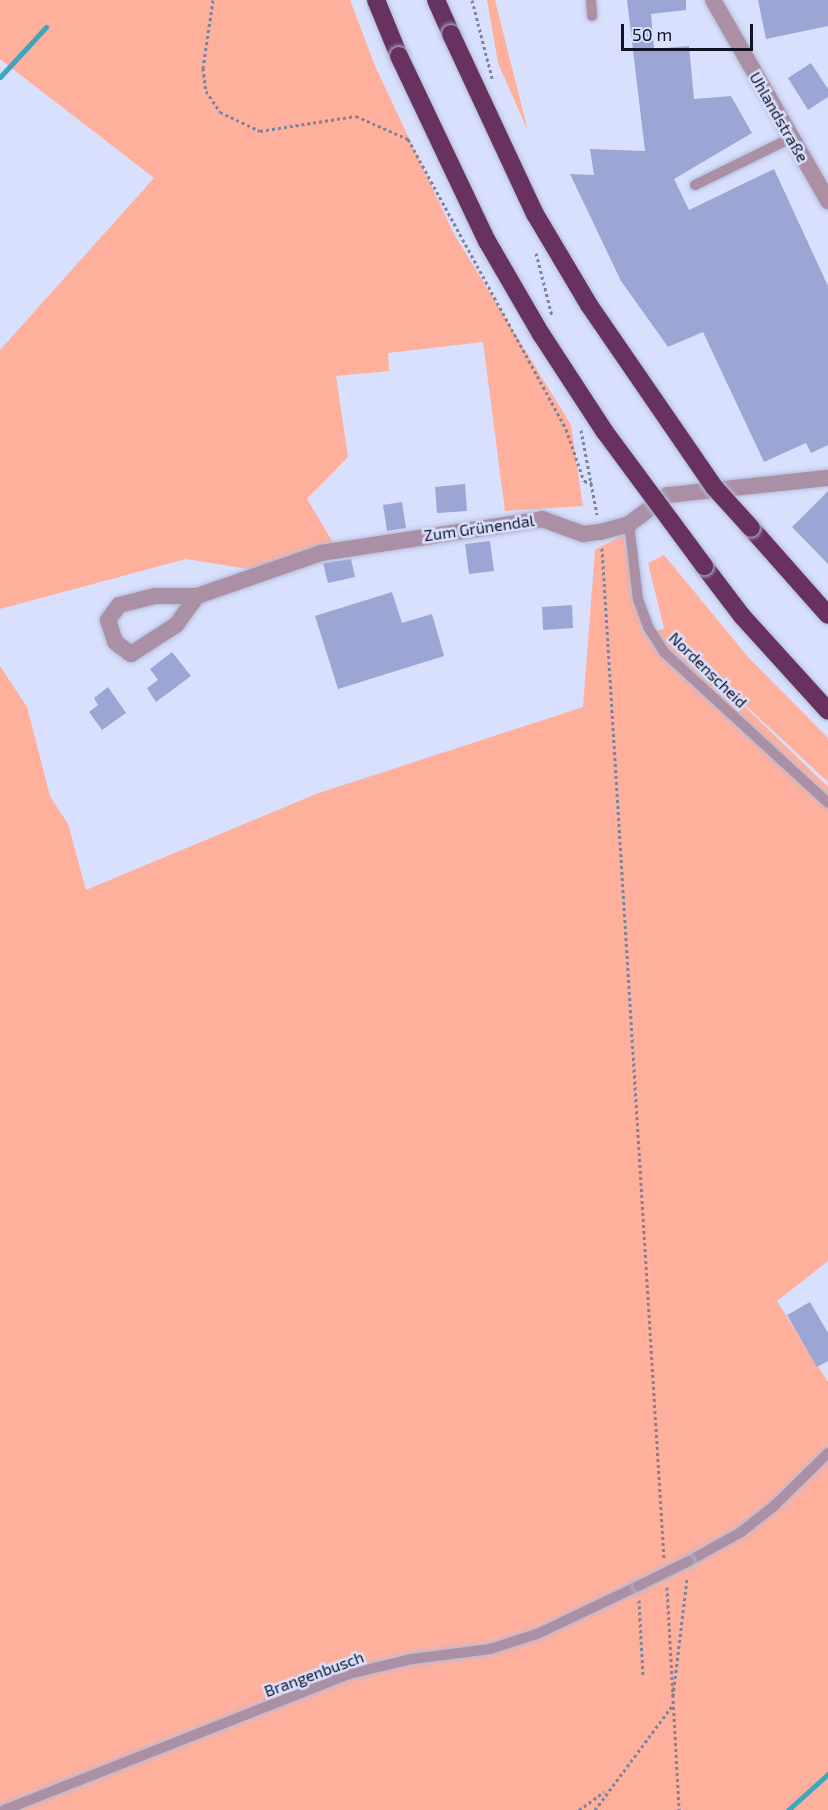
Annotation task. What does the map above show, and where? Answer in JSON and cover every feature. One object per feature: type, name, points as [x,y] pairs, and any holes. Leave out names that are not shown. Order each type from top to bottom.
[{"type":"highway","points":[[376,0],[399,56],[488,241],[541,333],[605,432],[704,566],[742,616],[828,711]]},
{"type":"highway","points":[[436,0],[535,213],[589,305],[714,487],[828,615]]},
{"type":"street","name":"Uhlandstraße","points":[[713,0],[828,201]]},
{"type":"street","name":"Zum Grünendal","points":[[197,596],[176,625],[131,654],[115,642],[108,620],[119,605],[155,596],[197,596],[321,553],[412,537],[542,519],[583,534],[600,532],[629,524],[668,495],[828,478]]},
{"type":"lane","points":[[591,0],[592,16]]},
{"type":"lane","points":[[695,184],[791,138]]},
{"type":"lane","name":"Nordenscheid","points":[[629,524],[638,599],[648,627],[664,652],[828,803]]},
{"type":"lane","points":[[689,1561],[758,1520],[828,1453]]},
{"type":"lane","name":"Brangenbusch","points":[[4,1810],[349,1674],[412,1659],[490,1649],[537,1634],[689,1561]]},
{"type":"path","points":[[213,0],[203,68],[206,91],[220,112],[260,130],[356,116],[408,139],[566,429],[584,481],[592,483]]},
{"type":"path","points":[[472,0],[493,82]]},
{"type":"path","points":[[534,242],[554,322]]},
{"type":"path","points":[[580,425],[600,532],[665,1569]]},
{"type":"path","points":[[595,1810],[672,1706],[689,1561]]},
{"type":"path","points":[[666,1579],[679,1810]]},
{"type":"path","points":[[638,1586],[643,1676]]},
{"type":"path","points":[[579,1810],[609,1789]]},
{"type":"shaded area","points":[[0,0],[350,0],[375,66],[454,234],[571,425],[583,506],[505,511],[483,342],[388,353],[389,371],[336,376],[348,457],[307,499],[334,544],[248,569],[186,559],[0,609],[0,350],[154,178],[0,59]]},
{"type":"shaded area","points":[[487,0],[495,0],[528,131],[498,63]]},
{"type":"shaded area","points":[[623,535],[643,633],[664,629],[648,563],[664,555],[749,658],[828,738],[828,782],[700,663],[828,787],[828,1261],[777,1301],[828,1382],[828,1810],[0,1810],[0,666],[27,707],[50,796],[68,824],[86,890],[316,794],[583,707],[595,550]]},
{"type":"building","points":[[627,0],[686,0],[686,10],[651,14],[654,49],[689,46],[694,99],[731,96],[752,133],[674,179],[689,210],[774,169],[828,286],[828,445],[811,453],[806,443],[764,462],[703,332],[668,347],[621,281],[570,174],[594,175],[590,149],[645,151]]},
{"type":"building","points":[[758,0],[828,0],[828,26],[766,39]]},
{"type":"building","points":[[811,63],[828,89],[828,97],[808,110],[788,78]]},
{"type":"building","points":[[465,484],[467,511],[437,513],[435,487]]},
{"type":"building","points":[[828,491],[828,564],[792,527]]},
{"type":"building","points":[[402,502],[406,528],[387,531],[383,505]]},
{"type":"building","points":[[490,541],[494,571],[469,574],[465,544]]},
{"type":"building","points":[[351,559],[355,577],[328,583],[323,563]]},
{"type":"building","points":[[392,592],[402,623],[432,614],[444,656],[338,689],[315,616]]},
{"type":"building","points":[[572,605],[573,628],[543,630],[542,607]]},
{"type":"building","points":[[172,652],[191,676],[156,702],[147,688],[158,680],[150,669]]},
{"type":"building","points":[[108,687],[126,713],[102,730],[89,712],[98,705],[94,698]]},
{"type":"building","points":[[810,1302],[828,1333],[828,1361],[817,1367],[787,1315]]},
{"type":"waterway","points":[[0,77],[46,27]]},
{"type":"waterway","points":[[788,1810],[828,1774]]}]
